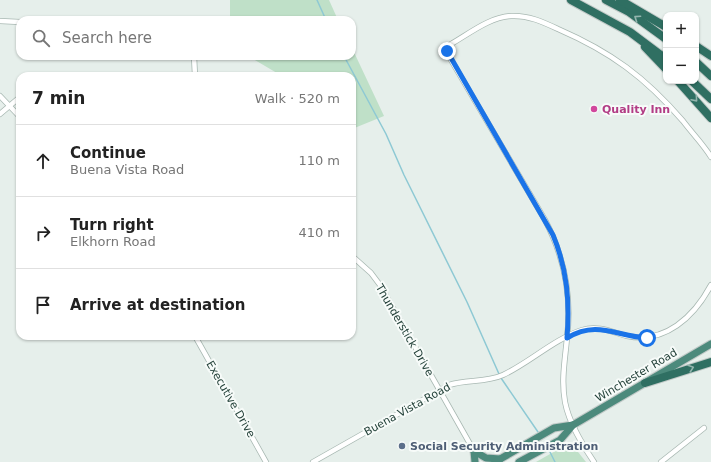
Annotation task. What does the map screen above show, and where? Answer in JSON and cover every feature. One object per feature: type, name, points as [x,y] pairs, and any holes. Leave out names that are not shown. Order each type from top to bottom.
[{"type":"highway","points":[[571,0],[630,32],[663,57]]},
{"type":"highway","points":[[606,0],[629,12],[663,37]]},
{"type":"highway","points":[[620,0],[663,25]]},
{"type":"highway","points":[[630,32],[663,66]]},
{"type":"highway","points":[[699,48],[711,56]]},
{"type":"highway","points":[[699,65],[711,76]]},
{"type":"highway","points":[[681,84],[711,118]]},
{"type":"highway","points":[[695,84],[711,99]]},
{"type":"highway","name":"Winchester Road","points":[[499,460],[554,428],[573,424],[711,344]]},
{"type":"highway","points":[[645,383],[711,362]]},
{"type":"highway","name":"Winchester Road","points":[[519,462],[560,440],[573,424]]},
{"type":"highway","points":[[474,451],[486,458],[499,460]]},
{"type":"highway","points":[[474,451],[475,462]]},
{"type":"street","points":[[594,462],[573,424],[565,404],[563,386],[570,310],[564,265],[557,244],[545,220],[447,53],[447,49],[451,44],[469,33],[502,18],[521,16],[545,23],[603,51],[636,73],[664,99],[711,157]]},
{"type":"street","points":[[0,21],[16,22]]},
{"type":"street","points":[[194,60],[195,72]]},
{"type":"street","points":[[0,96],[16,113]]},
{"type":"street","points":[[0,114],[16,100]]},
{"type":"street","name":"Thunderstick Drive","points":[[356,260],[372,274],[380,285],[474,451]]},
{"type":"street","name":"Buena Vista Road","points":[[313,462],[440,390],[459,382],[494,378],[504,374],[581,330],[592,328],[637,338],[656,336],[675,326],[692,312],[711,284]]},
{"type":"street","name":"Executive Drive","points":[[197,340],[266,462]]},
{"type":"street","points":[[661,462],[704,428]]},
{"type":"green space","points":[[230,0],[329,0],[336,16],[230,16]]},
{"type":"green space","points":[[356,56],[384,116],[356,127],[356,72],[275,72],[255,60],[356,60]]},
{"type":"green space","points":[[566,445],[574,447],[586,462],[536,462]]},
{"type":"waterway","points":[[317,0],[324,16]]},
{"type":"waterway","points":[[346,60],[353,72]]},
{"type":"waterway","points":[[356,78],[386,134],[404,175],[467,302],[499,374]]},
{"type":"waterway","points":[[501,378],[538,432]]},
{"type":"waterway","points":[[550,452],[555,462]]},
{"type":"place","name":"Quality Inn","points":[[594,109]]},
{"type":"place","name":"Social Security Administration","points":[[402,446]]},
{"type":"route","points":[[447,51],[553,235],[564,265],[568,289],[570,310],[567,338],[581,330],[599,328],[637,338],[647,338]]}]
